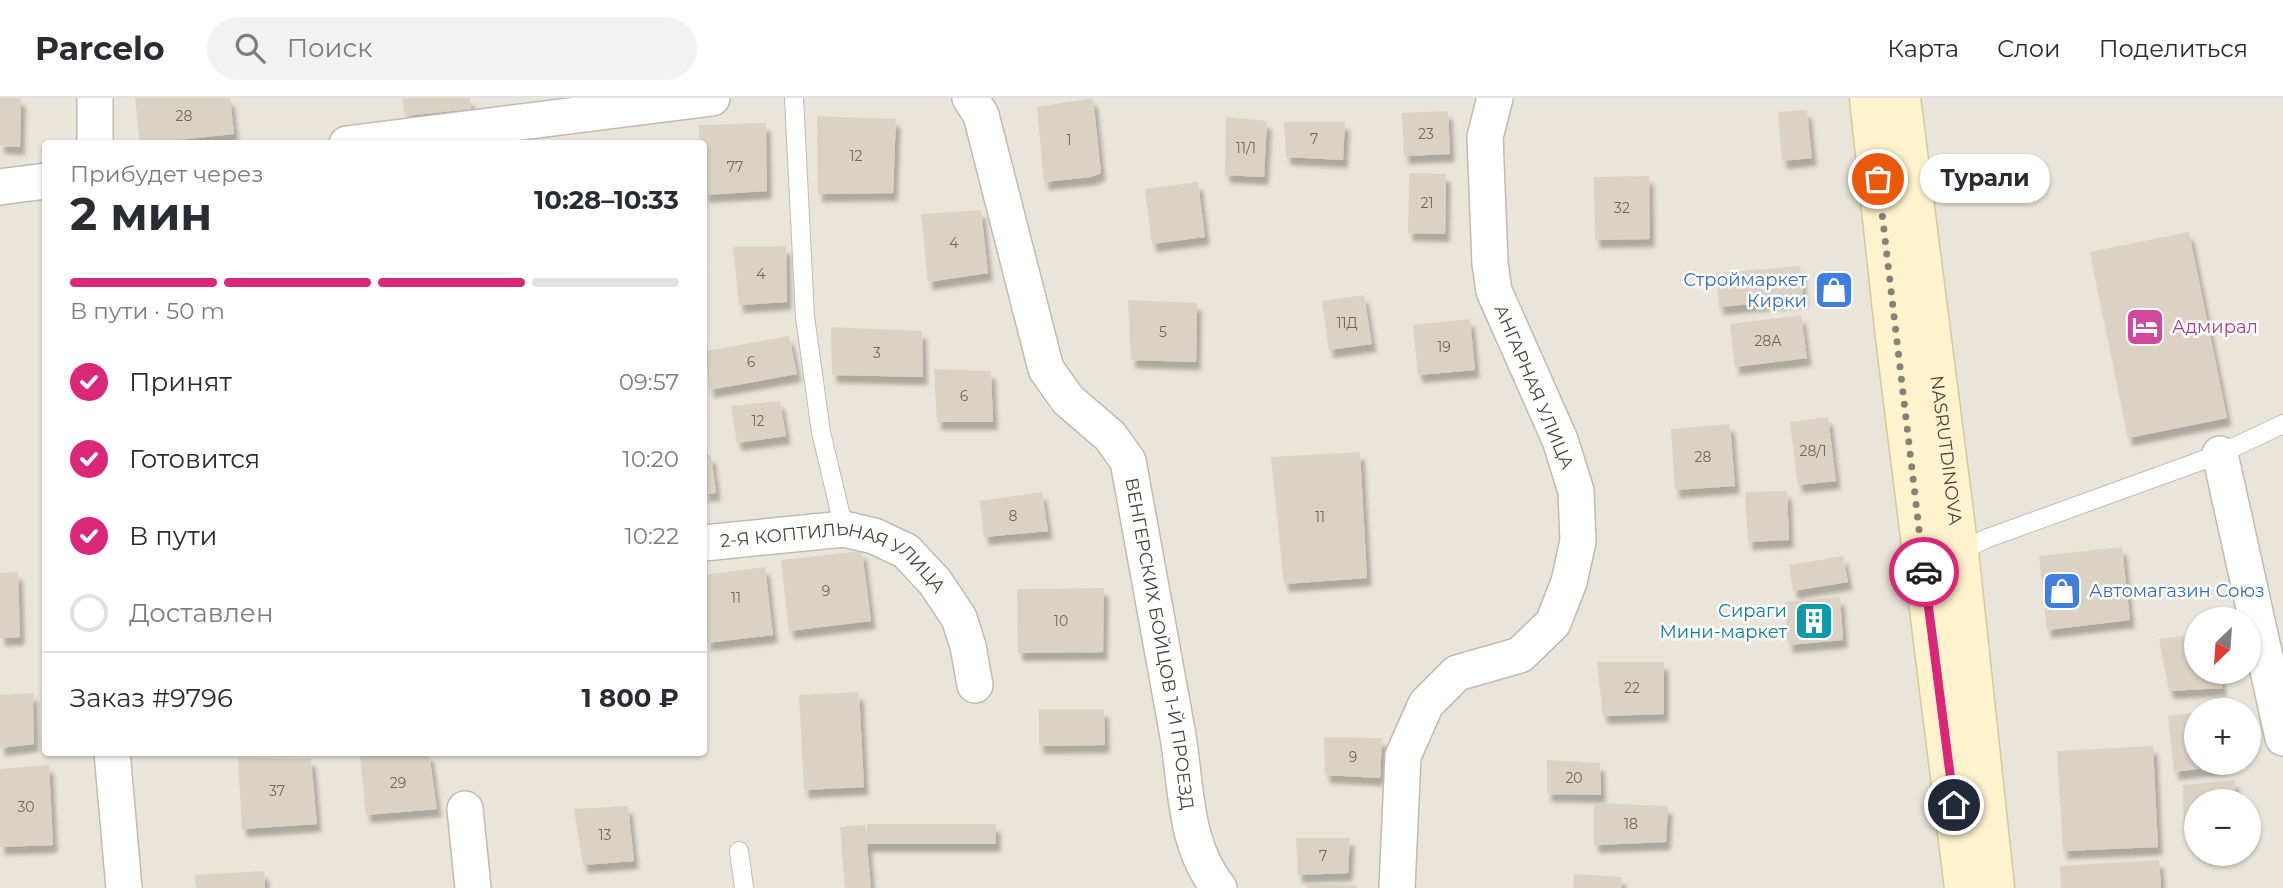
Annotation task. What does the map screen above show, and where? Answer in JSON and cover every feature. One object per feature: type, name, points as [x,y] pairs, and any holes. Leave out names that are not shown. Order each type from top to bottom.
[{"type":"main road","name":"NASRUTDINOVA","points":[[1869,98],[1995,888]]},
{"type":"main road","name":"NASRUTDINOVA","points":[[1901,98],[1941,554],[1964,888]]},
{"type":"street","points":[[94,140],[95,98]]},
{"type":"street","points":[[378,140],[712,98]]},
{"type":"street","name":"ВЕНГЕРСКИХ БОЙЦОВ 1-Й ПРОЕЗД","points":[[970,98],[981,116],[1046,369],[1068,400],[1110,436],[1128,461],[1181,750],[1191,833],[1207,873],[1219,888]]},
{"type":"street","name":"АНГАРНАЯ УЛИЦА","points":[[1397,888],[1403,756],[1426,704],[1457,673],[1520,654],[1553,623],[1569,582],[1578,541],[1576,491],[1560,440],[1494,291],[1490,263],[1485,137],[1495,98]]},
{"type":"street","points":[[0,187],[42,182]]},
{"type":"street","points":[[2220,454],[2283,738]]},
{"type":"street","name":"2-Я КОПТИЛЬНАЯ УЛИЦА","points":[[707,543],[844,529],[874,536],[905,551],[935,582],[959,618],[968,646],[975,685]]},
{"type":"street","points":[[112,756],[124,888]]},
{"type":"street","points":[[465,809],[473,888]]},
{"type":"lane","points":[[794,98],[805,317],[821,432],[844,529]]},
{"type":"lane","points":[[1941,554],[2220,454],[2283,424]]},
{"type":"lane","points":[[740,851],[744,888]]},
{"type":"shaded area","points":[[0,98],[2283,98],[2283,888],[0,888]]},
{"type":"building","points":[[0,98],[21,98],[20,147],[0,146]]},
{"type":"building","points":[[135,98],[230,98],[234,134],[178,140],[140,140]]},
{"type":"building","points":[[402,98],[470,98],[471,109],[405,116]]},
{"type":"building","points":[[1093,98],[1101,173],[1091,177],[1044,182],[1037,107]]},
{"type":"building","points":[[1807,110],[1812,158],[1782,161],[1778,112]]},
{"type":"building","points":[[1448,111],[1450,154],[1404,156],[1402,113]]},
{"type":"building","points":[[817,116],[896,119],[893,193],[818,194]]},
{"type":"building","points":[[1226,117],[1267,121],[1264,177],[1225,175]]},
{"type":"building","points":[[1284,122],[1345,122],[1343,160],[1286,157]]},
{"type":"building","points":[[766,123],[767,191],[707,195],[707,140],[699,140],[699,125]]},
{"type":"building","points":[[1409,173],[1446,174],[1445,234],[1408,233]]},
{"type":"building","points":[[1649,176],[1650,239],[1595,240],[1594,177]]},
{"type":"building","points":[[1198,182],[1205,237],[1152,244],[1145,189]]},
{"type":"building","points":[[981,210],[988,273],[928,282],[921,214]]},
{"type":"building","points":[[2189,232],[2227,418],[2128,438],[2090,252]]},
{"type":"building","points":[[786,246],[787,302],[739,305],[733,247]]},
{"type":"building","points":[[1800,266],[1803,299],[1719,307],[1716,273]]},
{"type":"building","points":[[1364,295],[1372,344],[1329,350],[1322,301]]},
{"type":"building","points":[[1128,300],[1197,303],[1196,362],[1131,360]]},
{"type":"building","points":[[1801,315],[1807,358],[1735,367],[1730,324]]},
{"type":"building","points":[[1470,319],[1475,370],[1418,375],[1413,325]]},
{"type":"building","points":[[831,327],[922,331],[923,377],[832,375]]},
{"type":"building","points":[[789,336],[797,374],[709,390],[707,351]]},
{"type":"building","points":[[934,369],[991,371],[993,422],[937,422]]},
{"type":"building","points":[[780,401],[786,436],[737,443],[731,406]]},
{"type":"building","points":[[1828,417],[1836,481],[1798,485],[1790,422]]},
{"type":"building","points":[[1730,424],[1735,486],[1675,490],[1671,429]]},
{"type":"building","points":[[1360,452],[1367,578],[1284,584],[1271,457]]},
{"type":"building","points":[[707,455],[711,455],[716,493],[707,494]]},
{"type":"building","points":[[1787,491],[1789,540],[1748,542],[1745,492]]},
{"type":"building","points":[[1042,492],[1048,531],[984,537],[980,501]]},
{"type":"building","points":[[2122,547],[2130,620],[2047,630],[2039,556]]},
{"type":"building","points":[[862,551],[871,621],[789,631],[781,560]]},
{"type":"building","points":[[1843,556],[1848,582],[1793,591],[1789,565]]},
{"type":"building","points":[[765,567],[773,635],[707,643],[707,575]]},
{"type":"building","points":[[18,572],[20,637],[0,638],[0,573]]},
{"type":"building","points":[[1104,588],[1103,652],[1018,653],[1017,589]]},
{"type":"building","name":"Сираги Мини-маркет","points":[[1840,597],[1843,640],[1788,645],[1785,602]]},
{"type":"building","points":[[2184,636],[2184,684],[2222,684],[2223,688],[2169,691],[2159,639]]},
{"type":"building","points":[[1597,662],[1664,662],[1664,714],[1603,716]]},
{"type":"building","points":[[859,692],[864,787],[804,790],[799,695]]},
{"type":"building","points":[[33,693],[34,744],[0,748],[0,695]]},
{"type":"building","points":[[1039,709],[1104,709],[1105,745],[1039,746]]},
{"type":"building","points":[[2184,714],[2184,771],[2174,772],[2168,716]]},
{"type":"building","points":[[1324,737],[1382,738],[1380,778],[1325,775]]},
{"type":"building","points":[[2153,746],[2158,847],[2063,851],[2057,751]]},
{"type":"building","points":[[360,756],[429,756],[437,809],[366,815]]},
{"type":"building","points":[[238,758],[311,759],[317,824],[242,829]]},
{"type":"building","points":[[1547,760],[1600,763],[1601,795],[1547,794]]},
{"type":"building","points":[[49,765],[53,845],[0,847],[0,769]]},
{"type":"building","points":[[2235,780],[2235,789],[2184,789],[2184,829],[2183,785]]},
{"type":"building","points":[[1594,803],[1668,806],[1666,842],[1594,845]]},
{"type":"building","points":[[628,806],[634,861],[583,865],[574,809]]},
{"type":"building","points":[[867,824],[996,824],[996,844],[867,844],[871,888],[845,888],[840,827],[865,825],[867,838]]},
{"type":"building","points":[[1296,838],[1350,838],[1348,873],[1298,875]]},
{"type":"building","points":[[2159,860],[2161,888],[2061,888],[2060,866]]},
{"type":"building","points":[[264,871],[265,888],[196,888],[195,875]]},
{"type":"building","points":[[1574,874],[1622,877],[1621,888],[1573,888]]},
{"type":"building","points":[[1306,883],[1356,885],[1357,888],[1307,888]]},
{"type":"way so far","points":[[1878,179],[1924,572]]},
{"type":"place","name":"Турали","points":[[1878,179]]},
{"type":"place","name":"Строймаркет Кирки","points":[[1834,290]]},
{"type":"place","name":"Адмирал","points":[[2145,327]]},
{"type":"place","name":"Автомагазин Союз","points":[[2062,591]]},
{"type":"place","name":"Сираги Мини-маркет","points":[[1814,621]]},
{"type":"route","points":[[1924,572],[1954,805]]}]
